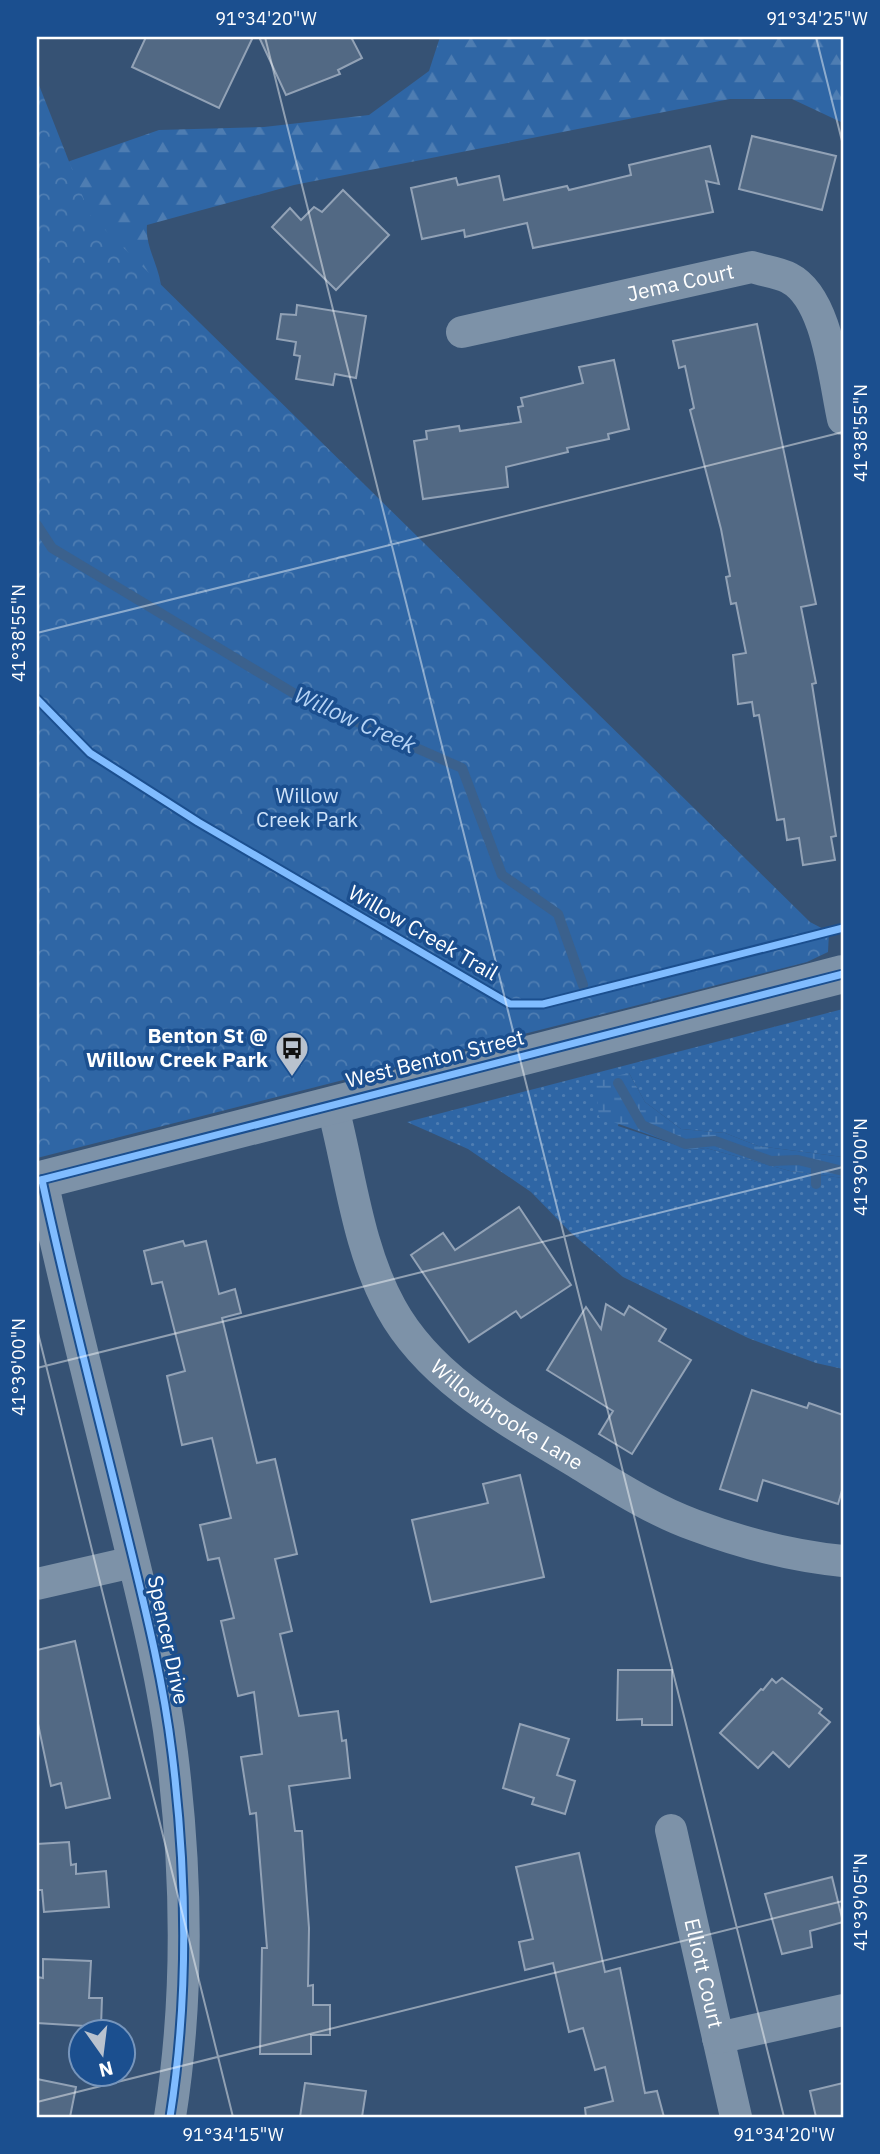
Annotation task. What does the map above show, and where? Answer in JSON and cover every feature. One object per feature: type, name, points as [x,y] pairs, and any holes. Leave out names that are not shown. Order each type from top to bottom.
[{"type":"street","name":"Jema Court","points":[[462,332],[752,267],[789,278],[809,295],[821,319],[843,419]]},
{"type":"street","name":"West Benton Street","points":[[40,1181],[843,974]]},
{"type":"street","name":"Willowbrooke Lane","points":[[332,1104],[371,1265],[391,1308],[411,1338],[452,1381],[522,1430],[617,1487],[691,1524],[755,1546],[811,1558],[843,1561]]},
{"type":"street","name":"Spencer Drive","points":[[40,1181],[134,1562],[161,1683],[182,1847],[185,1915],[179,2059],[170,2117]]},
{"type":"street","points":[[37,1584],[134,1562]]},
{"type":"street","name":"Elliott Court","points":[[671,1830],[736,2117]]},
{"type":"street","points":[[718,2038],[843,2010]]},
{"type":"green space","points":[[440,37],[843,37],[843,123],[792,99],[730,99],[294,185],[147,225],[148,240],[161,285],[37,180],[70,161],[159,130],[264,127],[369,115],[429,71]]},
{"type":"green space","name":"Willow Creek Park","points":[[37,80],[90,215],[810,922],[829,932],[828,952],[807,962],[37,1158]]},
{"type":"green space","points":[[843,1009],[843,1157],[758,1146],[725,1133],[681,1129],[645,1102],[629,1073],[618,1126],[692,1150],[706,1148],[790,1171],[843,1178],[843,1369],[816,1363],[748,1338],[623,1277],[570,1232],[531,1192],[468,1149],[407,1122]]},
{"type":"green space","points":[[629,1073],[645,1102],[681,1129],[725,1133],[758,1146],[843,1157],[843,1178],[790,1171],[706,1148],[692,1150],[599,1117],[595,1081]]},
{"type":"building","points":[[146,37],[253,37],[219,108],[132,67]]},
{"type":"building","points":[[259,37],[351,37],[362,58],[338,70],[340,74],[286,95]]},
{"type":"building","points":[[752,136],[836,156],[822,210],[739,189]]},
{"type":"building","points":[[710,146],[719,184],[706,181],[713,212],[533,248],[527,223],[465,237],[464,230],[422,239],[411,188],[456,178],[458,185],[499,176],[504,200],[567,186],[569,190],[631,175],[629,165]]},
{"type":"building","points":[[343,190],[389,235],[336,290],[272,227],[290,208],[301,220],[314,207],[322,212]]},
{"type":"building","points":[[297,305],[366,316],[356,378],[335,374],[333,385],[296,379],[300,356],[294,355],[296,342],[277,339],[281,314],[296,315]]},
{"type":"building","points":[[757,324],[816,604],[801,607],[816,683],[812,684],[836,836],[831,837],[835,860],[803,865],[799,838],[787,840],[784,819],[777,820],[759,715],[754,716],[752,702],[738,704],[733,655],[746,653],[736,603],[731,604],[726,577],[730,576],[721,529],[690,410],[694,408],[685,366],[679,368],[673,341]]},
{"type":"building","points":[[614,360],[629,429],[608,434],[609,439],[567,448],[568,452],[506,467],[508,487],[423,499],[414,441],[427,439],[426,431],[459,426],[460,431],[521,422],[518,407],[523,406],[521,398],[583,383],[579,367]]},
{"type":"building","points":[[519,1207],[571,1285],[521,1318],[516,1311],[469,1342],[411,1255],[443,1233],[455,1250]]},
{"type":"building","points":[[183,1241],[185,1246],[206,1241],[219,1294],[235,1289],[241,1313],[222,1318],[257,1463],[275,1459],[297,1554],[275,1559],[292,1631],[280,1634],[299,1716],[338,1711],[342,1741],[346,1740],[350,1778],[289,1786],[295,1831],[302,1831],[309,1928],[308,1986],[313,1985],[313,2005],[330,2005],[330,2035],[311,2035],[311,2054],[260,2054],[262,1948],[267,1948],[256,1813],[250,1814],[241,1757],[262,1754],[254,1692],[238,1696],[221,1621],[234,1618],[219,1558],[208,1560],[200,1525],[231,1518],[212,1438],[182,1445],[167,1376],[185,1371],[162,1282],[152,1284],[144,1251]]},
{"type":"building","points":[[606,1304],[624,1315],[629,1306],[666,1329],[659,1341],[691,1360],[632,1454],[599,1434],[613,1411],[547,1370],[586,1307],[601,1329]]},
{"type":"building","points":[[752,1390],[807,1408],[809,1403],[843,1415],[843,1487],[838,1504],[763,1480],[757,1501],[720,1489]]},
{"type":"building","points":[[520,1475],[544,1577],[431,1602],[412,1520],[488,1503],[483,1484]]},
{"type":"building","points":[[75,1641],[110,1798],[66,1808],[61,1783],[51,1786],[37,1719],[37,1650]]},
{"type":"building","points":[[618,1670],[672,1670],[672,1725],[642,1725],[642,1719],[617,1720]]},
{"type":"building","points":[[782,1678],[822,1709],[819,1713],[830,1722],[789,1767],[773,1752],[758,1768],[720,1733],[772,1679],[776,1683]]},
{"type":"building","points":[[520,1724],[569,1739],[557,1775],[575,1781],[565,1814],[532,1804],[534,1798],[503,1788]]},
{"type":"building","points":[[69,1842],[71,1865],[76,1864],[76,1874],[106,1871],[109,1907],[44,1912],[42,1890],[37,1890],[37,1844]]},
{"type":"building","points":[[579,1853],[605,1972],[620,1968],[645,2093],[657,2091],[664,2117],[586,2117],[585,2108],[613,2101],[605,2067],[595,2070],[583,2028],[569,2032],[553,1963],[525,1970],[519,1942],[533,1939],[516,1867]]},
{"type":"building","points":[[832,1877],[843,1922],[810,1931],[812,1947],[782,1954],[765,1894]]},
{"type":"building","points":[[43,1959],[91,1961],[89,1998],[102,1998],[101,2018],[66,2018],[66,2025],[37,2023],[37,1977],[43,1978]]},
{"type":"building","points":[[37,2079],[66,2085],[66,2088],[76,2088],[70,2117],[37,2117]]},
{"type":"building","points":[[305,2083],[366,2091],[362,2117],[300,2117]]},
{"type":"building","points":[[843,2083],[843,2117],[816,2117],[810,2091]]},
{"type":"waterway","name":"Willow Creek","points":[[37,525],[52,548],[300,697],[462,768],[502,875],[558,914],[583,985]]},
{"type":"waterway","name":"Willow Creek","points":[[618,1083],[642,1125],[685,1144],[715,1141],[771,1161],[798,1160],[843,1171]]},
{"type":"waterway","points":[[816,1165],[816,1184]]},
{"type":"cycle path","name":"Willow Creek Trail","points":[[37,699],[90,753],[198,822],[510,1004],[543,1004],[843,928]]},
{"type":"cycle path","points":[[37,1181],[843,974]]},
{"type":"cycle path","points":[[42,1180],[146,1613],[168,1725],[181,1844],[184,1935],[180,2027],[170,2117]]},
{"type":"place","name":"Benton St @ Willow Creek Park","points":[[292,1078]]}]
